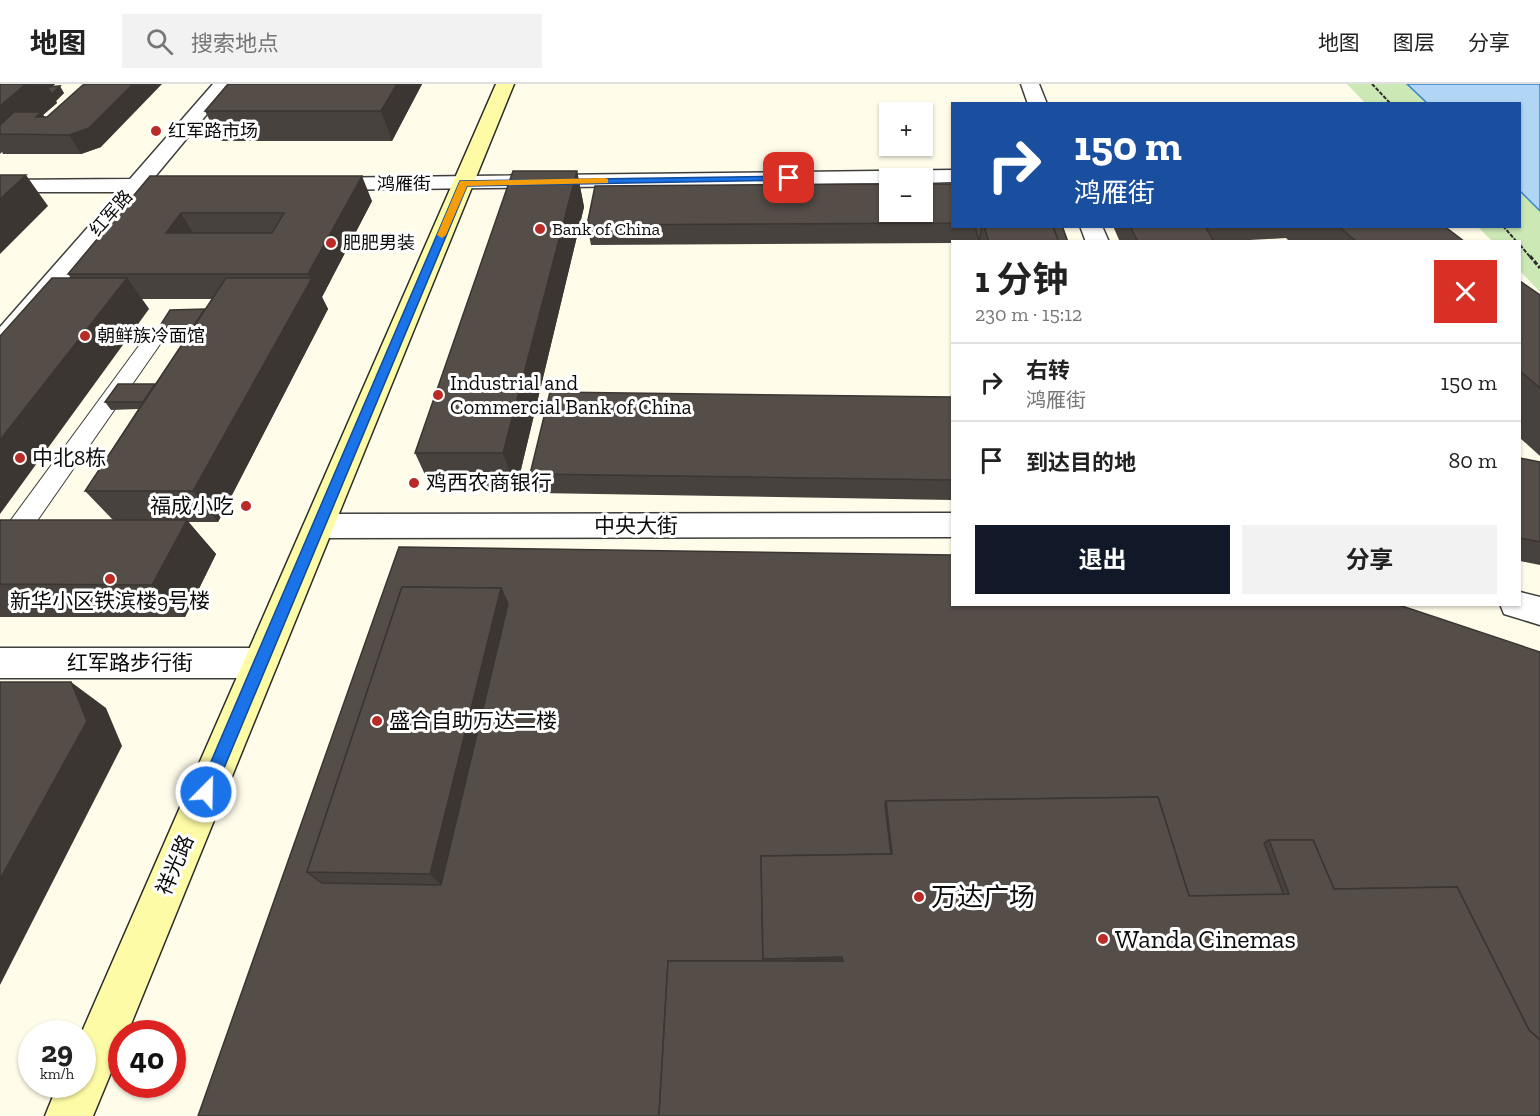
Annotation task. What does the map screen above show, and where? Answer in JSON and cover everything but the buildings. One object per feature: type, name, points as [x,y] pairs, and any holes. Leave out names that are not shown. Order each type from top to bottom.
[{"type":"street","name":"红军路","points":[[0,343],[223,84]]},
{"type":"street","name":"祥光路","points":[[69,1116],[505,84]]},
{"type":"street","points":[[1030,84],[1037,102]]},
{"type":"street","name":"鸿雁街","points":[[299,184],[951,176]]},
{"type":"street","points":[[0,186],[206,185]]},
{"type":"street","name":"中央大街","points":[[319,526],[951,525]]},
{"type":"street","points":[[1521,605],[1540,611]]},
{"type":"street","name":"红军路步行街","points":[[0,663],[261,663]]},
{"type":"lane","points":[[0,554],[156,336]]},
{"type":"path","points":[[1372,84],[1388,102]]},
{"type":"path","points":[[1505,228],[1515,240]]},
{"type":"path","points":[[1521,246],[1540,268]]},
{"type":"green space","points":[[1347,84],[1540,84],[1540,292],[1521,272],[1521,240],[1491,240],[1479,228],[1521,228],[1521,102],[1364,102]]},
{"type":"water","points":[[1407,84],[1540,84],[1540,211],[1521,192],[1521,102],[1426,102]]},
{"type":"slow traffic","points":[[442,235],[464,183],[605,181]]},
{"type":"place","name":"红军路市场","points":[[156,131]]},
{"type":"place","name":"Bank of China","points":[[540,229]]},
{"type":"place","name":"肥肥男装","points":[[331,243]]},
{"type":"place","name":"朝鲜族冷面馆","points":[[85,336]]},
{"type":"place","name":"Industrial and Commercial Bank of China","points":[[438,395]]},
{"type":"place","name":"中北8栋","points":[[20,458]]},
{"type":"place","name":"鸡西农商银行","points":[[414,483]]},
{"type":"place","name":"福成小吃","points":[[246,506]]},
{"type":"place","name":"新华小区铁滨楼9号楼","points":[[110,579]]},
{"type":"place","name":"盛合自助万达二楼","points":[[377,721]]},
{"type":"place","name":"万达广场","points":[[919,897]]},
{"type":"place","name":"Wanda Cinemas","points":[[1103,939]]},
{"type":"route","points":[[206,792],[464,183],[789,178]]}]
